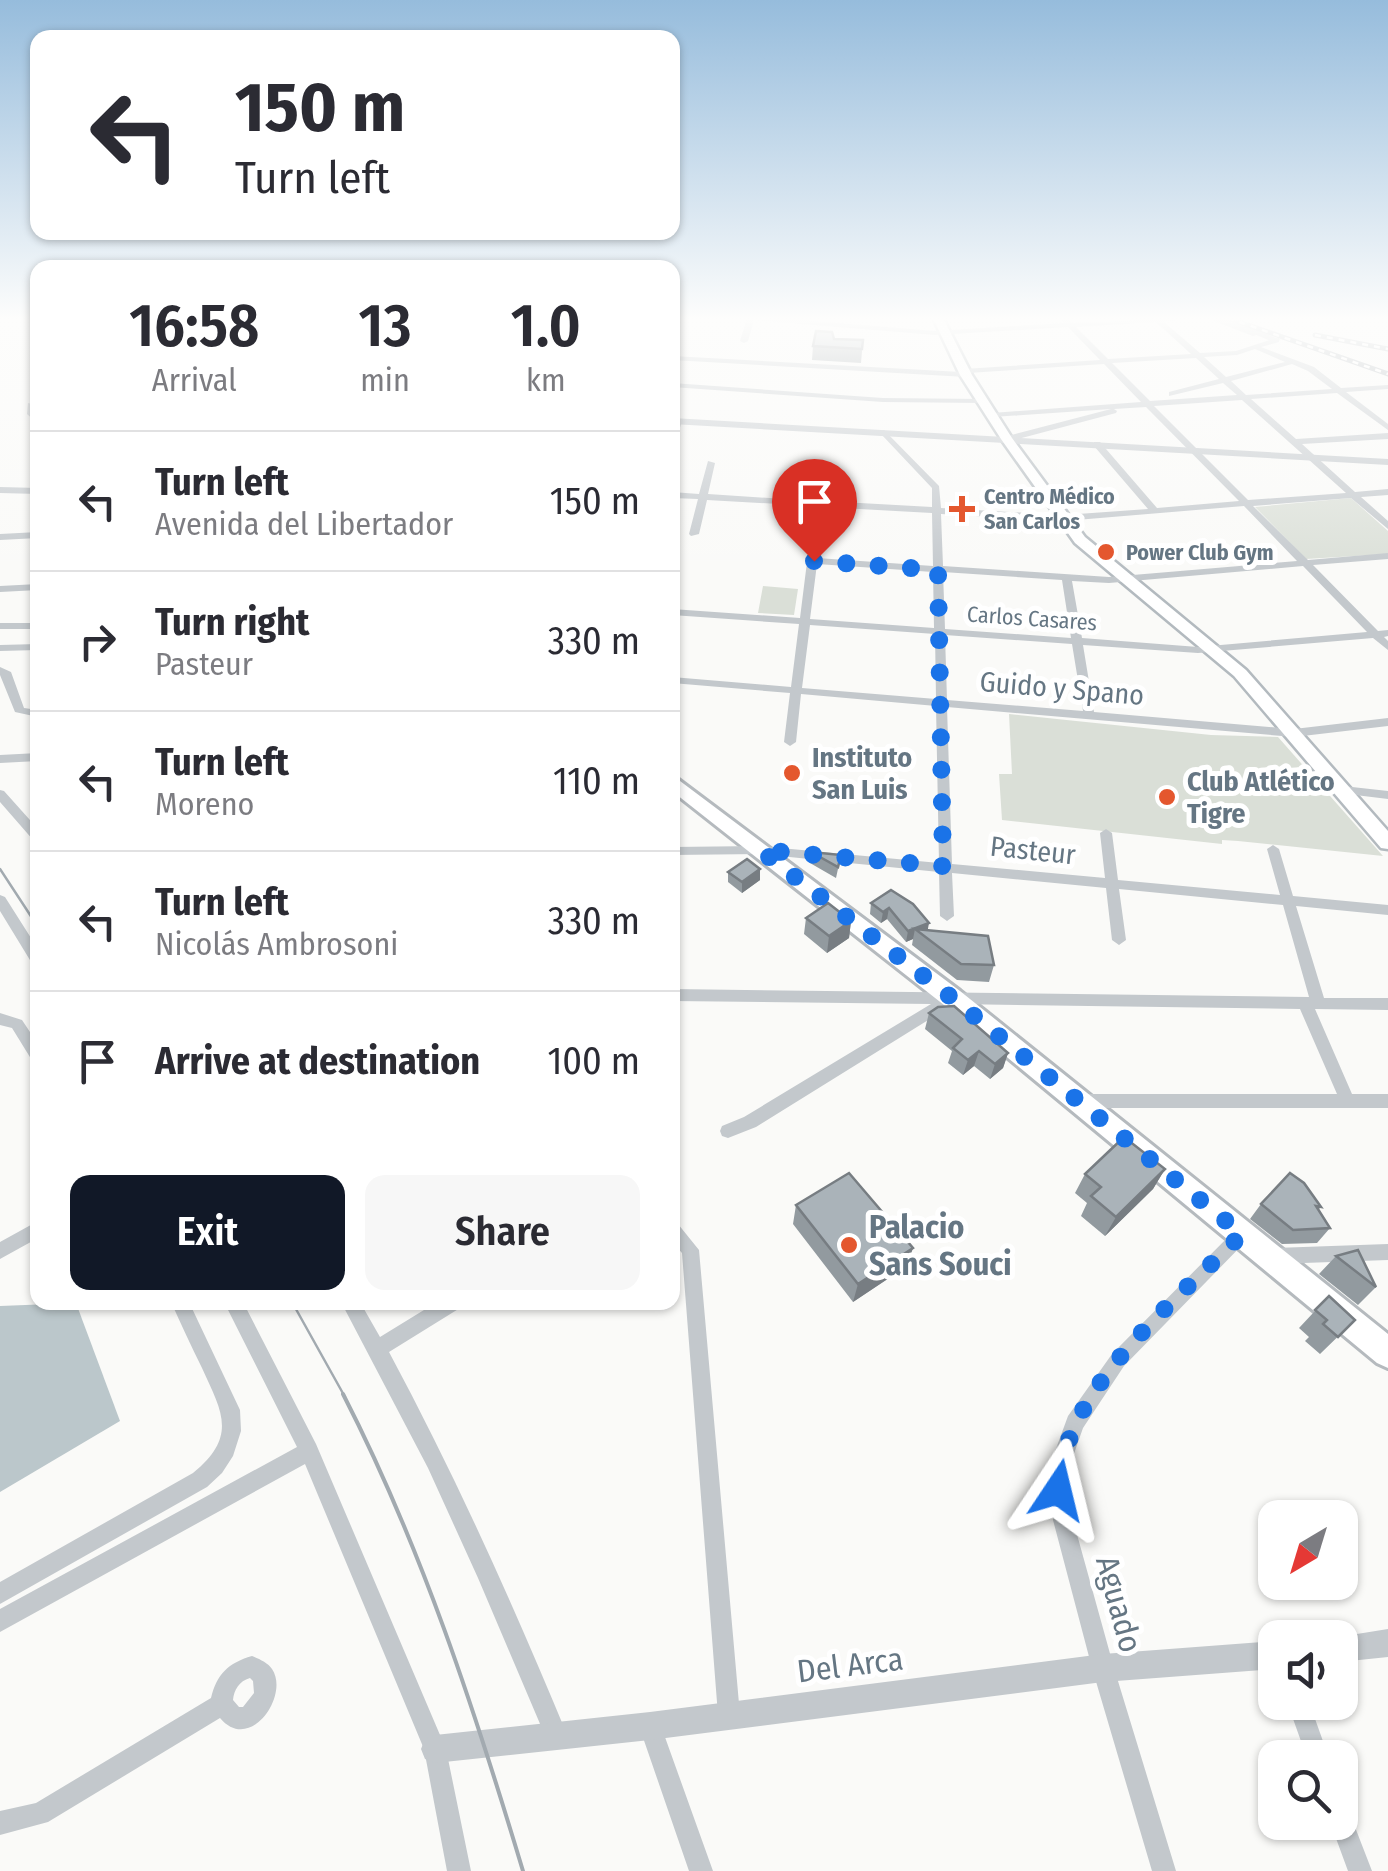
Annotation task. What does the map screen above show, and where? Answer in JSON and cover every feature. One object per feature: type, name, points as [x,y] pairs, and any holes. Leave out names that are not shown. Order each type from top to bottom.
[{"type":"main road","points":[[985,405],[1080,540],[1240,673],[1388,843]]},
{"type":"main road","points":[[680,787],[952,998],[1388,1353]]},
{"type":"street","points":[[992,415],[1105,405]]},
{"type":"street","points":[[1007,439],[1132,405]]},
{"type":"street","points":[[1147,405],[1382,634],[1388,647]]},
{"type":"street","points":[[1252,405],[1388,526]]},
{"type":"street","points":[[1357,405],[1388,432]]},
{"type":"street","points":[[680,421],[1388,462]]},
{"type":"street","points":[[884,432],[933,482],[938,511],[947,916]]},
{"type":"street","points":[[1294,442],[1388,432]]},
{"type":"street","points":[[1097,444],[1154,510]]},
{"type":"street","points":[[694,534],[711,463]]},
{"type":"street","points":[[790,742],[823,473]]},
{"type":"street","points":[[0,490],[30,491]]},
{"type":"street","points":[[680,496],[1064,518],[1388,492]]},
{"type":"street","points":[[0,537],[30,535]]},
{"type":"street","points":[[814,561],[1124,580],[1388,556]]},
{"type":"street","points":[[1066,577],[1089,715]]},
{"type":"street","points":[[0,589],[30,587]]},
{"type":"street","name":"Carlos Casares","points":[[680,613],[1211,650],[1382,634]]},
{"type":"street","points":[[0,626],[30,626]]},
{"type":"street","points":[[0,648],[30,647]]},
{"type":"street","points":[[0,670],[7,674],[19,710],[30,712]]},
{"type":"street","name":"Guido y Spano","points":[[680,681],[1294,733],[1388,722]]},
{"type":"street","points":[[0,759],[30,757]]},
{"type":"street","points":[[1343,790],[1388,795]]},
{"type":"street","points":[[0,794],[30,829]]},
{"type":"street","points":[[1106,833],[1119,940]]},
{"type":"street","points":[[1273,848],[1311,1003],[1347,1100]]},
{"type":"street","name":"Pasteur","points":[[680,851],[760,850],[1388,910]]},
{"type":"street","points":[[0,900],[30,948]]},
{"type":"street","points":[[680,995],[1388,1004]]},
{"type":"street","points":[[728,1132],[952,998]]},
{"type":"street","points":[[0,1020],[17,1024],[30,1045]]},
{"type":"street","points":[[1076,1100],[1388,1101]]},
{"type":"street","points":[[0,1251],[30,1234]]},
{"type":"street","name":"Aguado","points":[[1164,1871],[1102,1668],[1063,1520],[1059,1478],[1067,1441],[1093,1394],[1118,1360],[1242,1234]]},
{"type":"street","points":[[680,1238],[690,1250],[729,1715]]},
{"type":"street","points":[[1269,1256],[1388,1252]]},
{"type":"street","points":[[0,1594],[200,1480],[224,1457],[233,1425],[232,1410],[184,1310]]},
{"type":"street","points":[[237,1310],[309,1451],[434,1749],[459,1871]]},
{"type":"street","points":[[355,1310],[480,1559],[557,1737]]},
{"type":"street","points":[[378,1350],[441,1310]]},
{"type":"street","points":[[0,1621],[309,1451]]},
{"type":"street","points":[[1358,1646],[1388,1643]]},
{"type":"street","name":"Del Arca","points":[[434,1749],[650,1726],[1102,1668],[1258,1656]]},
{"type":"street","points":[[0,1822],[40,1814],[222,1704]]},
{"type":"street","points":[[650,1726],[701,1871]]},
{"type":"street","points":[[1349,1840],[1360,1871]]},
{"type":"shaded area","points":[[1351,498],[1388,531],[1388,554],[1306,559],[1255,507]]},
{"type":"shaded area","points":[[763,586],[798,589],[794,615],[758,613]]},
{"type":"shaded area","name":"Club Atlético Tigre","points":[[1009,714],[1211,735],[1278,737],[1383,856],[1238,841],[1222,840],[1222,844],[1002,820],[999,774],[1012,774]]},
{"type":"shaded area","points":[[0,1306],[79,1310],[120,1421],[0,1492]]},
{"type":"building","points":[[811,852],[841,855],[838,867]]},
{"type":"building","points":[[747,859],[760,869],[742,882],[728,872]]},
{"type":"building","points":[[891,890],[913,904],[929,923],[908,931],[889,908],[883,912],[871,903]]},
{"type":"building","points":[[828,903],[851,921],[829,936],[806,918]]},
{"type":"building","points":[[915,929],[988,936],[994,965],[961,964]]},
{"type":"building","points":[[954,1006],[1008,1053],[995,1064],[979,1051],[968,1060],[953,1048],[962,1039],[929,1013],[938,1007]]},
{"type":"building","points":[[1124,1137],[1165,1169],[1116,1217],[1091,1196],[1101,1187],[1085,1174]]},
{"type":"building","name":"Palacio Sans Souci","points":[[849,1173],[913,1248],[858,1284],[796,1205]]},
{"type":"building","points":[[1290,1173],[1304,1183],[1330,1228],[1293,1230],[1261,1204]]},
{"type":"building","points":[[1358,1250],[1376,1287],[1336,1256]]},
{"type":"building","points":[[1329,1296],[1355,1320],[1338,1337],[1315,1310]]},
{"type":"tram line","points":[[0,869],[30,915]]},
{"type":"tram line","points":[[296,1310],[345,1397]]},
{"type":"tram line","points":[[343,1394],[397,1510],[444,1628],[523,1871]]},
{"type":"place","name":"Centro Médico San Carlos","points":[[962,509]]},
{"type":"place","name":"Power Club Gym","points":[[1106,552]]},
{"type":"place","name":"Instituto San Luis","points":[[792,773]]},
{"type":"place","name":"Club Atlético Tigre","points":[[1167,797]]},
{"type":"place","name":"Palacio Sans Souci","points":[[849,1245]]},
{"type":"route","points":[[814,561],[938,570],[943,866],[760,850],[952,998],[1242,1234],[1118,1360],[1093,1394],[1067,1441],[1058,1490]]}]
